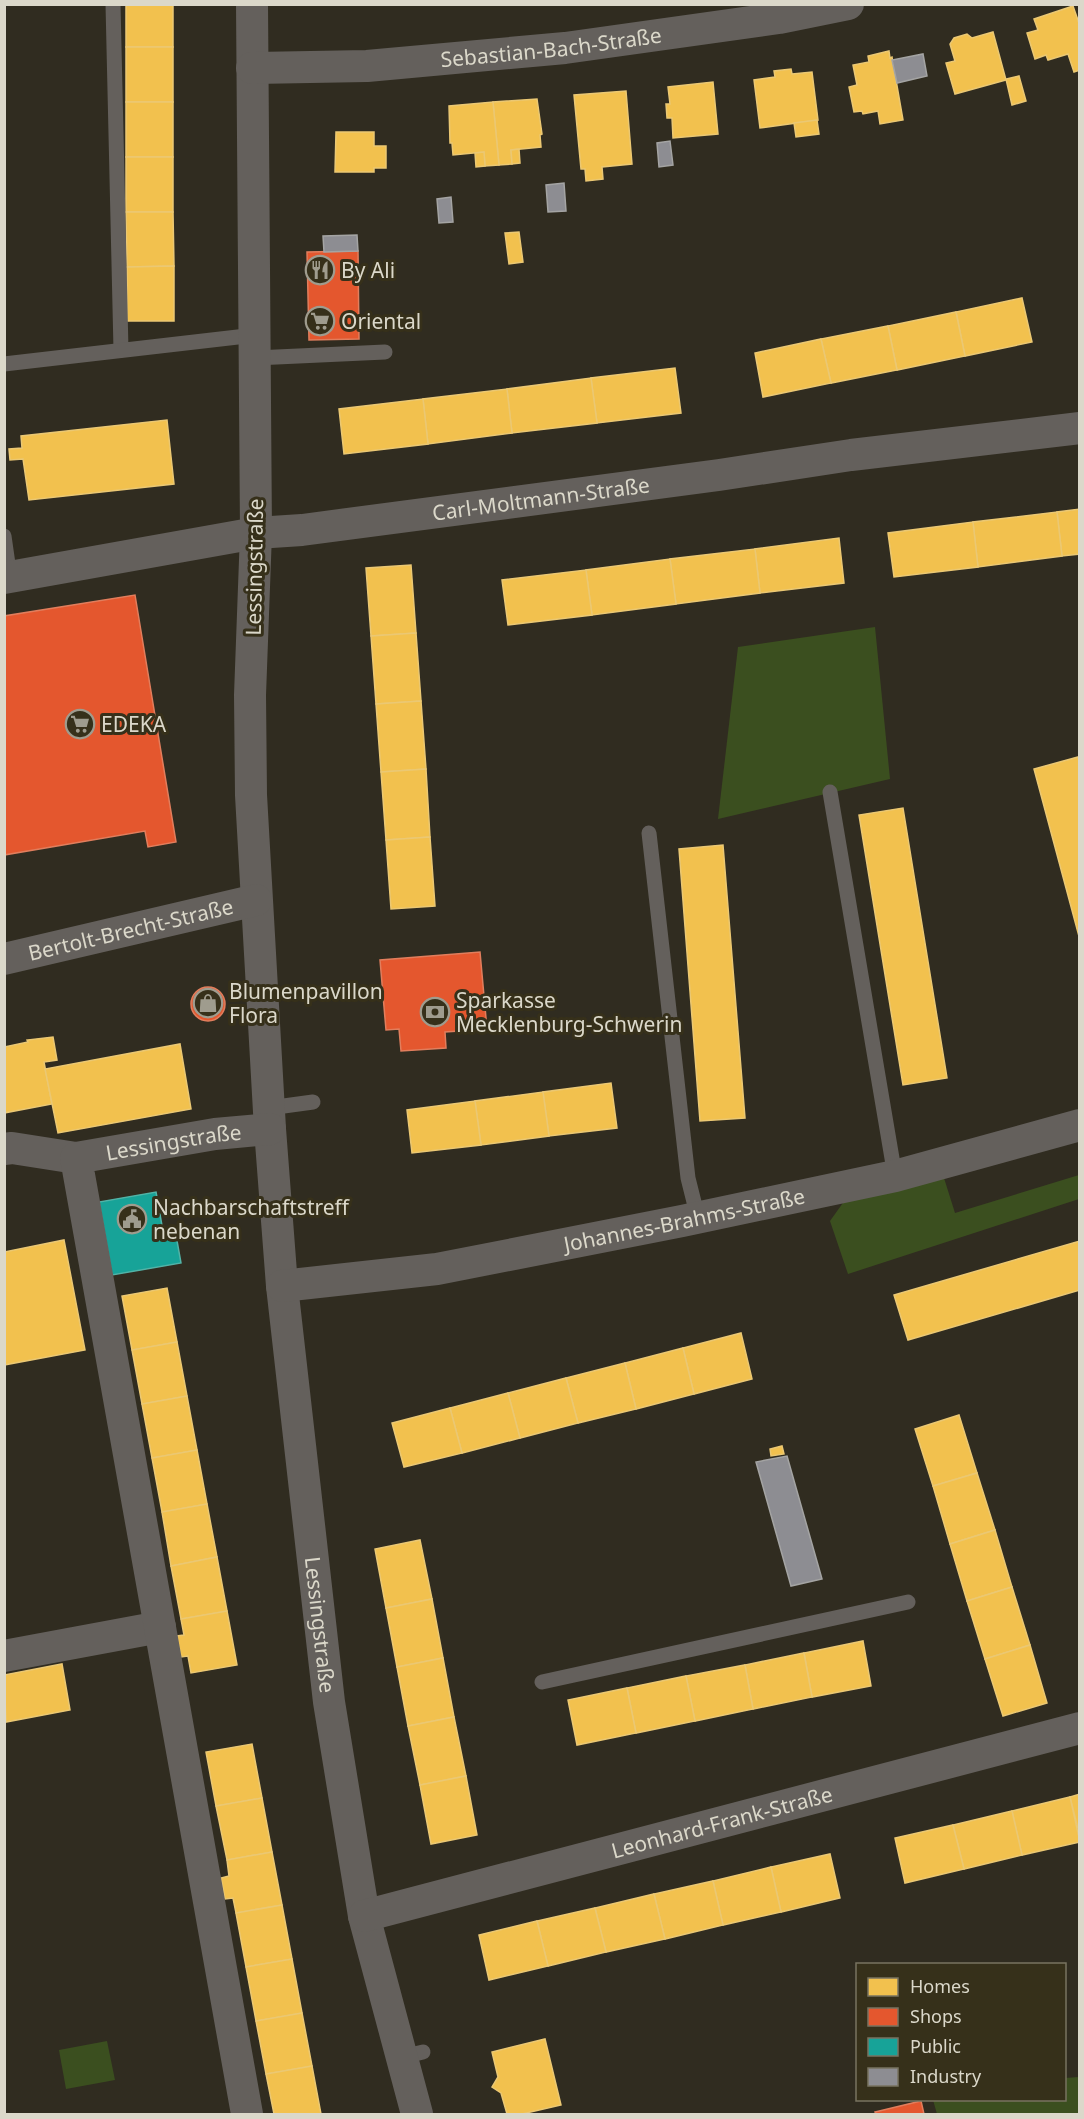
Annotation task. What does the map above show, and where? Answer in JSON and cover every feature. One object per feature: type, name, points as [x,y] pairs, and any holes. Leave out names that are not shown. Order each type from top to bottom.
[{"type":"street","name":"Lessingstraße","points":[[252,4],[256,533],[250,695],[252,827],[269,1119],[282,1286],[329,1702],[364,1916],[412,2054],[417,2115]]},
{"type":"street","name":"Sebastian-Bach-Straße","points":[[252,68],[367,66],[565,48],[779,18],[848,4]]},
{"type":"street","name":"Carl-Moltmann-Straße","points":[[7,578],[256,533],[302,530],[719,476],[851,455],[1080,428]]},
{"type":"street","name":"Bertolt-Brecht-Straße","points":[[4,959],[256,900]]},
{"type":"street","name":"Lessingstraße","points":[[4,1149],[12,1148],[76,1158],[215,1134],[269,1119]]},
{"type":"street","name":"Johannes-Brahms-Straße","points":[[282,1286],[437,1269],[698,1218],[895,1176],[1080,1125]]},
{"type":"street","name":"Lessingstraße","points":[[76,1158],[248,2115]]},
{"type":"street","points":[[4,1656],[160,1627]]},
{"type":"street","name":"Leonhard-Frank-Straße","points":[[364,1916],[1080,1728]]},
{"type":"lane","points":[[113,4],[121,350]]},
{"type":"lane","points":[[4,364],[121,350],[255,346],[385,352]]},
{"type":"lane","points":[[4,536],[7,578]]},
{"type":"lane","points":[[830,792],[895,1176]]},
{"type":"lane","points":[[649,833],[688,1178],[698,1218]]},
{"type":"lane","points":[[269,1119],[313,1102]]},
{"type":"lane","points":[[542,1682],[908,1602]]},
{"type":"green space","points":[[875,627],[890,779],[718,819],[738,647]]},
{"type":"green space","points":[[1079,1175],[1079,1199],[848,1274],[830,1221],[845,1200],[944,1178],[955,1213]]},
{"type":"green space","points":[[107,2041],[115,2080],[66,2089],[59,2050]]},
{"type":"green space","points":[[1079,2077],[1079,2114],[937,2114],[933,2101],[1066,2101],[1066,2078]]},
{"type":"building: Homes","points":[[126,4],[173,4],[173,47],[126,47]]},
{"type":"building: Homes","points":[[1073,6],[1080,26],[1080,70],[1074,72],[1068,54],[1048,60],[1046,55],[1035,59],[1027,33],[1038,30],[1034,19]]},
{"type":"building: Homes","points":[[993,32],[1006,80],[955,94],[946,63],[955,61],[950,44],[954,38],[967,34],[972,38]]},
{"type":"building: Homes","points":[[126,47],[173,47],[173,102],[126,102]]},
{"type":"building: Homes","points":[[889,51],[903,120],[880,124],[878,111],[863,114],[862,111],[854,112],[849,87],[857,85],[853,65],[869,62],[868,56]]},
{"type":"building: Homes","points":[[791,69],[792,74],[812,72],[818,120],[760,128],[754,80],[775,77],[774,71]]},
{"type":"building: Homes","points":[[1019,76],[1026,101],[1012,105],[1006,79]]},
{"type":"building: Homes","points":[[713,82],[718,134],[673,138],[672,118],[667,118],[666,104],[670,104],[668,87]]},
{"type":"building: Homes","points":[[626,91],[632,164],[602,167],[603,179],[586,181],[585,169],[581,169],[574,95]]},
{"type":"building: Homes","points":[[537,99],[542,134],[540,135],[541,147],[511,150],[512,164],[499,165],[493,102]]},
{"type":"building: Homes","points":[[126,102],[173,102],[173,157],[126,157]]},
{"type":"building: Homes","points":[[493,102],[499,165],[485,166],[484,152],[453,155],[452,143],[450,143],[449,106]]},
{"type":"building: Homes","points":[[817,120],[819,134],[796,137],[794,123]]},
{"type":"building: Homes","points":[[336,132],[374,132],[374,146],[386,146],[386,168],[374,168],[374,172],[335,172]]},
{"type":"building: Homes","points":[[519,149],[520,163],[512,164],[511,150]]},
{"type":"building: Homes","points":[[484,152],[485,166],[476,167],[475,153]]},
{"type":"building: Homes","points":[[126,157],[173,157],[173,212],[126,212]]},
{"type":"building: Homes","points":[[126,212],[173,212],[174,266],[127,267]]},
{"type":"building: Homes","points":[[519,232],[523,262],[509,264],[505,233]]},
{"type":"building: Homes","points":[[174,266],[174,321],[127,321],[127,267]]},
{"type":"building: Homes","points":[[1022,298],[1032,342],[965,356],[956,312]]},
{"type":"building: Homes","points":[[956,312],[965,356],[897,370],[888,326]]},
{"type":"building: Homes","points":[[888,326],[897,370],[831,383],[821,339]]},
{"type":"building: Homes","points":[[821,339],[831,383],[763,397],[755,353]]},
{"type":"building: Homes","points":[[675,368],[681,413],[597,423],[591,378]]},
{"type":"building: Homes","points":[[591,378],[597,423],[512,433],[507,389]]},
{"type":"building: Homes","points":[[507,389],[512,433],[428,444],[423,399]]},
{"type":"building: Homes","points":[[423,399],[428,444],[344,454],[339,409]]},
{"type":"building: Homes","points":[[167,420],[174,484],[29,500],[23,459],[10,460],[9,449],[22,448],[21,436]]},
{"type":"building: Homes","points":[[1080,509],[1080,554],[1062,556],[1057,512]]},
{"type":"building: Homes","points":[[1057,512],[1062,556],[978,567],[973,522]]},
{"type":"building: Homes","points":[[973,522],[978,567],[894,577],[888,533]]},
{"type":"building: Homes","points":[[839,538],[844,583],[760,593],[755,549]]},
{"type":"building: Homes","points":[[755,549],[760,593],[676,604],[670,559]]},
{"type":"building: Homes","points":[[670,559],[676,604],[592,615],[586,570]]},
{"type":"building: Homes","points":[[411,565],[416,633],[371,636],[366,568]]},
{"type":"building: Homes","points":[[586,570],[592,615],[508,625],[502,580]]},
{"type":"building: Homes","points":[[416,633],[421,701],[376,704],[371,636]]},
{"type":"building: Homes","points":[[421,701],[426,769],[381,772],[376,704]]},
{"type":"building: Homes","points":[[1078,757],[1080,765],[1080,940],[1034,769]]},
{"type":"building: Homes","points":[[426,769],[430,837],[386,840],[381,772]]},
{"type":"building: Homes","points":[[903,808],[947,1078],[903,1085],[859,815]]},
{"type":"building: Homes","points":[[430,837],[435,906],[391,909],[386,840]]},
{"type":"building: Homes","points":[[723,845],[745,1118],[700,1121],[679,849]]},
{"type":"building: Homes","points":[[53,1037],[57,1060],[44,1062],[52,1104],[4,1113],[4,1047],[28,1042],[27,1040]]},
{"type":"building: Homes","points":[[180,1044],[191,1109],[58,1133],[45,1069]]},
{"type":"building: Homes","points":[[611,1083],[617,1128],[549,1136],[543,1092]]},
{"type":"building: Homes","points":[[543,1092],[549,1136],[481,1145],[475,1101]]},
{"type":"building: Homes","points":[[475,1101],[481,1145],[412,1153],[407,1110]]},
{"type":"building: Homes","points":[[64,1240],[85,1350],[4,1365],[4,1252]]},
{"type":"building: Homes","points":[[1080,1241],[1080,1290],[908,1340],[894,1295]]},
{"type":"building: Homes","points":[[167,1288],[177,1342],[132,1350],[122,1296]]},
{"type":"building: Homes","points":[[741,1333],[752,1379],[694,1394],[683,1348]]},
{"type":"building: Homes","points":[[177,1342],[187,1396],[142,1404],[132,1350]]},
{"type":"building: Homes","points":[[683,1348],[694,1394],[636,1409],[625,1363]]},
{"type":"building: Homes","points":[[625,1363],[636,1409],[578,1423],[566,1378]]},
{"type":"building: Homes","points":[[566,1378],[578,1423],[520,1438],[508,1393]]},
{"type":"building: Homes","points":[[508,1393],[520,1438],[462,1453],[450,1408]]},
{"type":"building: Homes","points":[[187,1396],[197,1450],[152,1458],[142,1404]]},
{"type":"building: Homes","points":[[450,1408],[462,1453],[404,1467],[392,1423]]},
{"type":"building: Homes","points":[[959,1415],[977,1473],[933,1486],[915,1429]]},
{"type":"building: Homes","points":[[782,1446],[784,1454],[771,1456],[770,1449]]},
{"type":"building: Homes","points":[[197,1450],[207,1504],[162,1512],[152,1458]]},
{"type":"building: Homes","points":[[977,1473],[995,1530],[950,1544],[933,1486]]},
{"type":"building: Homes","points":[[207,1504],[217,1557],[171,1566],[162,1512]]},
{"type":"building: Homes","points":[[995,1530],[1012,1587],[967,1601],[950,1544]]},
{"type":"building: Homes","points":[[420,1540],[432,1599],[386,1608],[375,1549]]},
{"type":"building: Homes","points":[[217,1557],[227,1611],[181,1619],[171,1566]]},
{"type":"building: Homes","points":[[1012,1587],[1030,1645],[985,1659],[967,1601]]},
{"type":"building: Homes","points":[[432,1599],[443,1658],[397,1667],[386,1608]]},
{"type":"building: Homes","points":[[227,1611],[237,1665],[191,1673],[188,1656],[181,1657],[177,1636],[184,1635],[181,1619]]},
{"type":"building: Homes","points":[[863,1641],[871,1686],[812,1697],[804,1653]]},
{"type":"building: Homes","points":[[1030,1645],[1047,1703],[1003,1716],[985,1659]]},
{"type":"building: Homes","points":[[804,1653],[812,1697],[753,1709],[745,1665]]},
{"type":"building: Homes","points":[[443,1658],[454,1717],[408,1726],[397,1667]]},
{"type":"building: Homes","points":[[62,1664],[70,1710],[6,1722],[4,1675]]},
{"type":"building: Homes","points":[[745,1665],[753,1709],[695,1721],[686,1676]]},
{"type":"building: Homes","points":[[686,1676],[695,1721],[636,1733],[627,1688]]},
{"type":"building: Homes","points":[[627,1688],[636,1733],[577,1745],[568,1700]]},
{"type":"building: Homes","points":[[454,1717],[466,1776],[420,1785],[408,1726]]},
{"type":"building: Homes","points":[[252,1744],[262,1798],[216,1806],[206,1752]]},
{"type":"building: Homes","points":[[466,1776],[477,1835],[431,1844],[420,1785]]},
{"type":"building: Homes","points":[[1080,1794],[1080,1837],[1070,1797]]},
{"type":"building: Homes","points":[[1070,1797],[1080,1842],[1022,1855],[1012,1811]]},
{"type":"building: Homes","points":[[262,1798],[272,1852],[227,1860],[216,1806]]},
{"type":"building: Homes","points":[[1012,1811],[1022,1855],[964,1869],[953,1825]]},
{"type":"building: Homes","points":[[953,1825],[964,1869],[905,1883],[895,1838]]},
{"type":"building: Homes","points":[[272,1852],[282,1905],[236,1913],[233,1898],[225,1899],[221,1878],[229,1876],[227,1860]]},
{"type":"building: Homes","points":[[830,1854],[840,1898],[781,1912],[771,1867]]},
{"type":"building: Homes","points":[[771,1867],[781,1912],[723,1925],[713,1881]]},
{"type":"building: Homes","points":[[713,1881],[723,1925],[665,1939],[654,1894]]},
{"type":"building: Homes","points":[[654,1894],[665,1939],[606,1952],[595,1908]]},
{"type":"building: Homes","points":[[282,1905],[292,1959],[246,1967],[236,1913]]},
{"type":"building: Homes","points":[[595,1908],[606,1952],[548,1966],[537,1921]]},
{"type":"building: Homes","points":[[537,1921],[548,1966],[489,1980],[479,1935]]},
{"type":"building: Homes","points":[[292,1959],[302,2013],[256,2021],[246,1967]]},
{"type":"building: Homes","points":[[302,2013],[312,2066],[266,2074],[256,2021]]},
{"type":"building: Homes","points":[[545,2039],[561,2105],[522,2114],[507,2114],[501,2093],[492,2087],[498,2077],[492,2052]]},
{"type":"building: Homes","points":[[312,2066],[321,2114],[274,2114],[266,2074]]},
{"type":"building: Shops","points":[[358,251],[359,339],[309,340],[307,252]]},
{"type":"building: Shops","name":"EDEKA","points":[[135,595],[176,842],[148,847],[145,831],[4,855],[4,616]]},
{"type":"building: Shops","name":"Sparkasse Mecklenburg-Schwerin","points":[[480,952],[487,1029],[445,1032],[446,1048],[401,1051],[399,1029],[386,1030],[380,960]]},
{"type":"building: Shops","name":"Blumenpavillon Flora","points":[[208,987],[220,992],[225,1004],[220,1016],[208,1021],[196,1016],[191,1004],[196,992]]},
{"type":"building: Shops","points":[[921,2101],[924,2114],[876,2114],[875,2112]]},
{"type":"building: Public","name":"Nachbarschaftstreff nebenan","points":[[156,1192],[164,1237],[176,1235],[181,1263],[112,1275],[99,1202]]},
{"type":"building: Industry","points":[[923,54],[927,76],[897,83],[892,60]]},
{"type":"building: Industry","points":[[670,141],[673,165],[659,167],[657,143]]},
{"type":"building: Industry","points":[[564,183],[566,211],[548,212],[546,185]]},
{"type":"building: Industry","points":[[451,197],[453,222],[439,223],[437,199]]},
{"type":"building: Industry","points":[[357,235],[358,251],[324,252],[323,236]]},
{"type":"building: Industry","points":[[787,1456],[822,1579],[791,1586],[756,1462]]},
{"type":"place","name":"By Ali","points":[[320,270]]},
{"type":"place","name":"Oriental","points":[[320,321]]},
{"type":"place","name":"EDEKA","points":[[80,724]]},
{"type":"place","name":"Blumenpavillon Flora","points":[[208,1003]]},
{"type":"place","name":"Sparkasse Mecklenburg-Schwerin","points":[[435,1012]]},
{"type":"place","name":"Nachbarschaftstreff nebenan","points":[[132,1219]]}]
